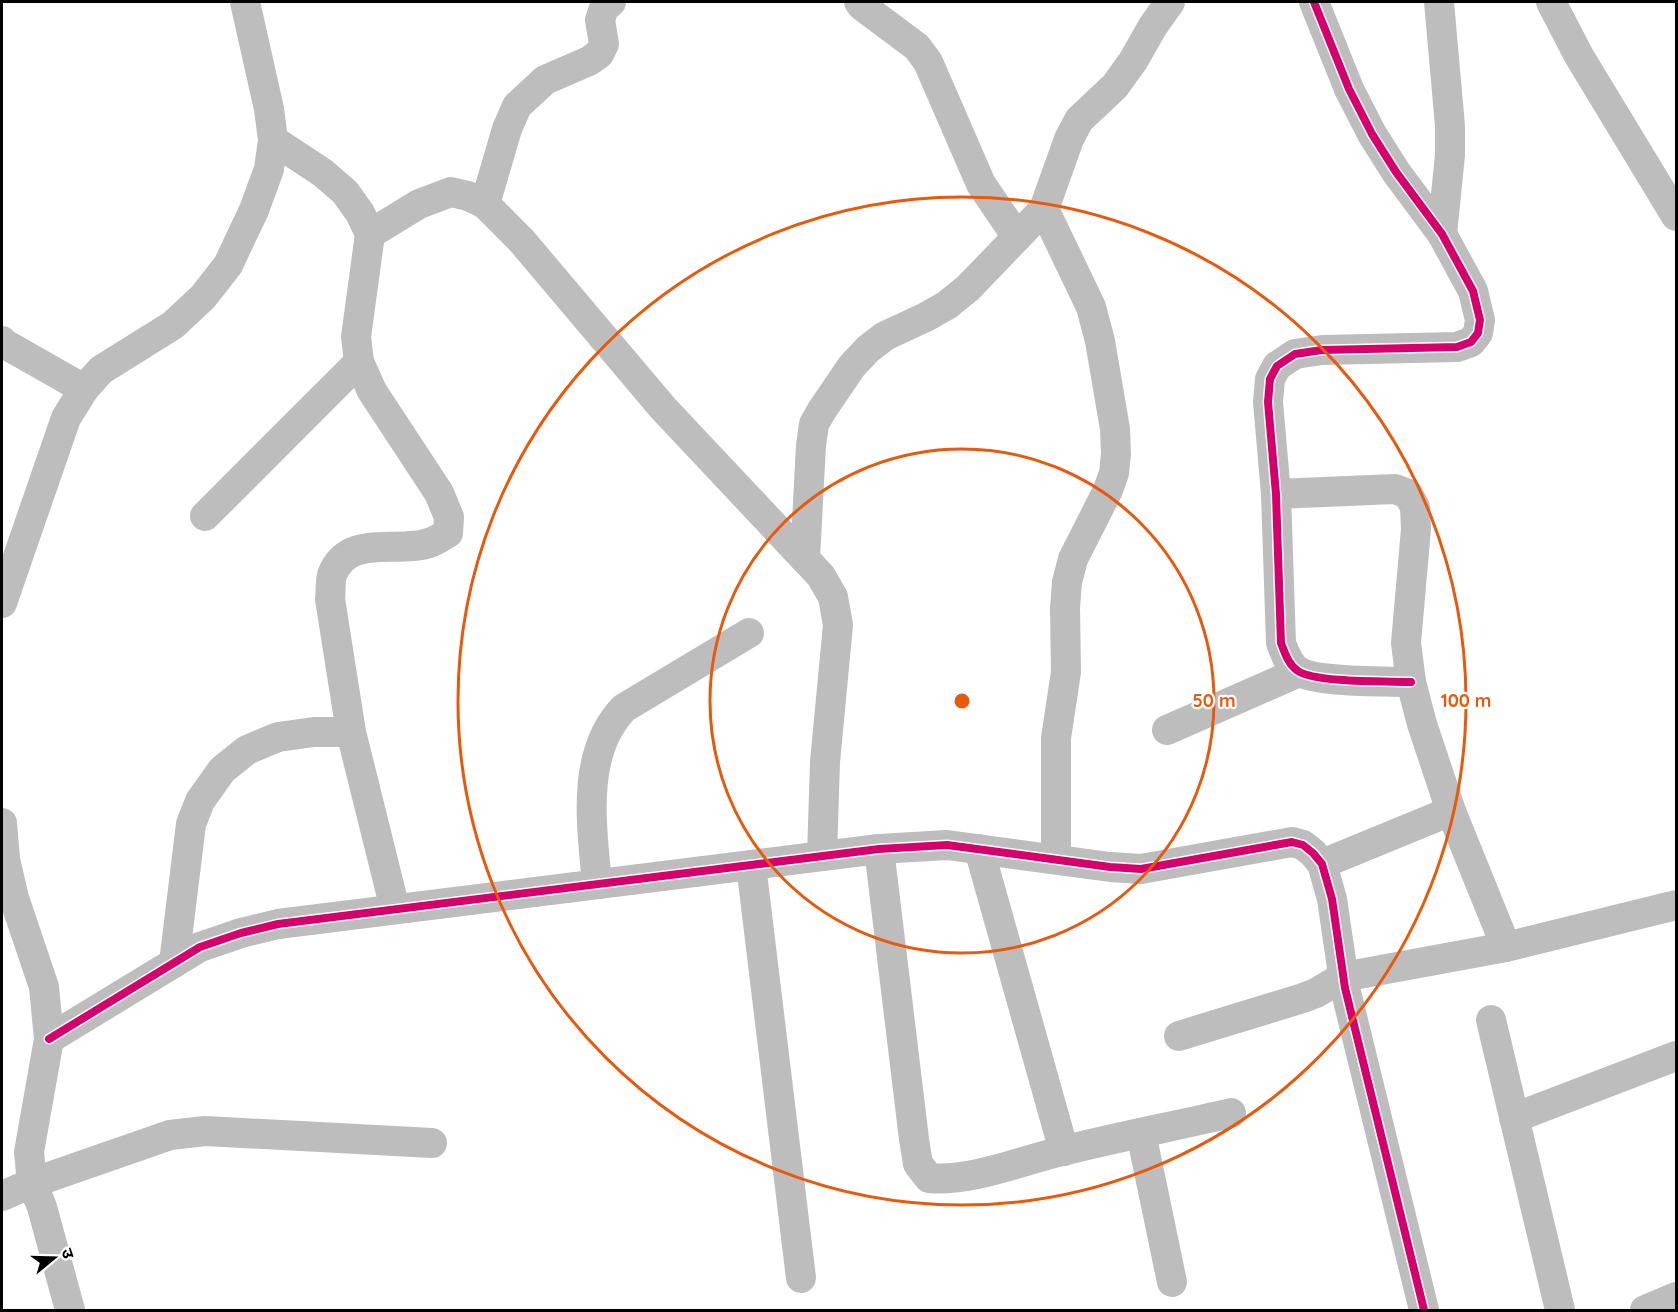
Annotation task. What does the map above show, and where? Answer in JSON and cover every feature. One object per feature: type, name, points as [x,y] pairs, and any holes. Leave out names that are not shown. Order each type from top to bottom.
[{"type":"street","points":[[2,603],[66,418],[84,389],[101,370],[173,325],[203,297],[228,265],[254,210],[269,169],[273,140],[269,109],[245,2]]},
{"type":"street","points":[[485,204],[507,129],[517,106],[545,80],[589,61],[599,54],[604,44],[600,20],[604,8],[610,2]]},
{"type":"street","points":[[859,2],[917,47],[928,62],[981,184],[1017,237]]},
{"type":"street","points":[[805,560],[811,445],[814,424],[822,410],[852,366],[868,349],[885,336],[947,305],[968,288],[1044,209],[1069,139],[1079,120],[1115,86],[1133,61],[1152,26],[1170,2]]},
{"type":"street","points":[[1314,2],[1349,89],[1372,134],[1396,172],[1442,234],[1473,291],[1480,320],[1478,333],[1471,342],[1457,347],[1322,350],[1294,354],[1276,366],[1270,379],[1268,402],[1276,494],[1281,643],[1288,660],[1299,672],[1322,679],[1411,682]]},
{"type":"street","points":[[1439,2],[1450,126],[1450,155],[1442,234]]},
{"type":"street","points":[[1551,2],[1579,56],[1677,216]]},
{"type":"street","points":[[273,140],[323,173],[345,192],[360,213],[370,234],[356,337],[359,362],[372,392],[439,493],[449,517],[448,533],[431,543],[406,547],[363,548],[342,559],[332,576],[330,599],[351,732],[395,909]]},
{"type":"street","points":[[370,234],[419,204],[451,192],[468,196],[485,204],[521,240],[663,408],[821,576],[833,597],[838,625],[825,762],[822,856]]},
{"type":"street","points":[[1044,209],[1091,307],[1100,341],[1115,429],[1116,454],[1114,473],[1108,490],[1073,559],[1067,582],[1066,672],[1056,738],[1056,859]]},
{"type":"street","points":[[2,340],[5,344],[84,389]]},
{"type":"street","points":[[205,516],[359,362]]},
{"type":"street","points":[[1276,494],[1395,489],[1408,494],[1416,507],[1406,643],[1411,682],[1422,724],[1451,811],[1506,947]]},
{"type":"street","points":[[597,884],[592,825],[592,786],[596,762],[605,735],[614,719],[624,708],[748,633]]},
{"type":"street","points":[[1167,730],[1299,672]]},
{"type":"street","points":[[174,963],[191,824],[201,801],[222,770],[247,750],[278,737],[314,732],[351,732]]},
{"type":"street","points":[[1322,864],[1451,811]]},
{"type":"street","points":[[2,823],[5,859],[14,898],[44,987],[49,1039],[29,1152],[32,1183],[42,1207],[70,1311]]},
{"type":"street","points":[[49,1039],[200,947],[241,933],[278,924],[879,849],[947,845],[1110,867],[1141,869],[1292,842],[1303,845],[1322,864],[1332,899],[1346,991],[1425,1311]]},
{"type":"street","points":[[879,849],[914,1140],[918,1164],[928,1178],[944,1180],[964,1177],[1064,1150],[1231,1113]]},
{"type":"street","points":[[979,849],[1064,1150]]},
{"type":"street","points":[[751,865],[801,1278]]},
{"type":"street","points":[[1179,1036],[1316,993],[1346,991],[1506,947],[1677,905]]},
{"type":"street","points":[[1491,1020],[1560,1311]]},
{"type":"street","points":[[1514,1118],[1675,1063]]},
{"type":"street","points":[[2,1196],[32,1183],[170,1135],[205,1131],[432,1143]]},
{"type":"street","points":[[1141,1133],[1172,1282]]},
{"type":"street","points":[[1645,1311],[1677,1297]]},
{"type":"cycle path","points":[[1314,2],[1349,89],[1372,134],[1396,172],[1442,234],[1473,291],[1480,320],[1478,333],[1471,342],[1457,347],[1322,350],[1295,354],[1277,366],[1270,379],[1268,402],[1276,494],[1281,643],[1292,665],[1307,675],[1320,678],[1411,682]]},
{"type":"cycle path","points":[[49,1039],[200,947],[241,933],[278,924],[879,849],[947,845],[1110,867],[1141,869],[1292,842],[1303,845],[1322,864],[1332,899],[1345,988],[1424,1310]]}]
